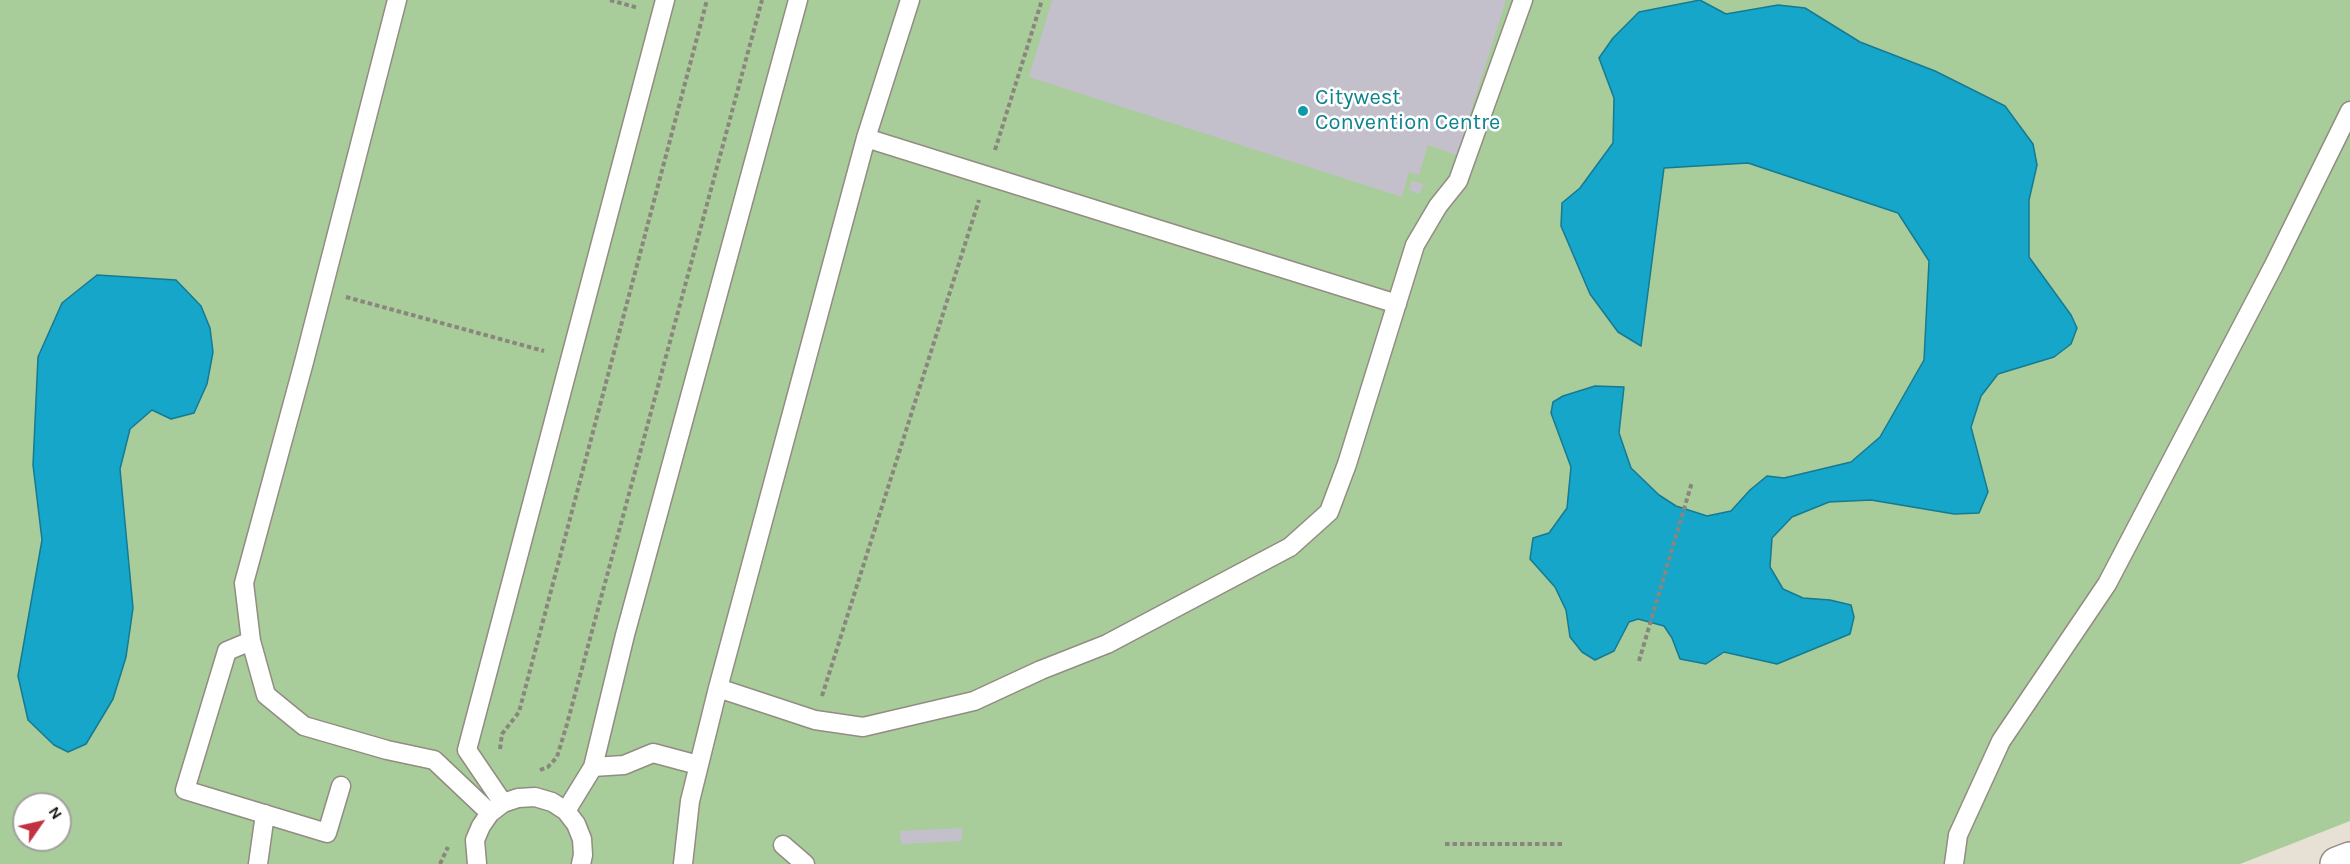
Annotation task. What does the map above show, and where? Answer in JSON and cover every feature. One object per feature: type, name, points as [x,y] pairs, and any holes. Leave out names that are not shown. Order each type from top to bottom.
[{"type":"street","points":[[2337,864],[2350,860]]},
{"type":"lane","points":[[397,0],[243,583],[251,641],[266,695],[304,726],[387,750],[434,760],[496,808]]},
{"type":"lane","points":[[496,808],[486,778],[466,750],[665,0]]},
{"type":"lane","points":[[566,811],[593,767],[625,635],[798,0]]},
{"type":"lane","points":[[683,864],[690,801],[718,688],[866,138],[910,0]]},
{"type":"lane","points":[[718,688],[815,720],[863,727],[975,701],[1041,670],[1107,644],[1290,546],[1329,512],[1347,464],[1415,245],[1438,206],[1458,181],[1522,0]]},
{"type":"lane","points":[[1954,864],[1958,835],[2001,741],[2107,584],[2274,265],[2350,111]]},
{"type":"lane","points":[[866,138],[1397,304]]},
{"type":"lane","points":[[251,641],[227,651],[185,790],[327,833],[341,786]]},
{"type":"lane","points":[[593,767],[624,765],[653,753],[698,765]]},
{"type":"lane","points":[[477,864],[476,840],[481,826],[496,808],[518,798],[536,797],[552,801],[566,811],[576,824],[582,839],[581,864]]},
{"type":"lane","points":[[258,864],[265,814]]},
{"type":"lane","points":[[783,845],[805,864]]},
{"type":"path","points":[[486,778],[504,765],[500,753],[502,734],[519,712],[707,0]]},
{"type":"path","points":[[536,771],[548,767],[557,757],[567,724],[762,0]]},
{"type":"path","points":[[815,720],[1042,0]]},
{"type":"path","points":[[322,290],[571,358]]},
{"type":"path","points":[[1639,661],[1692,482]]},
{"type":"path","points":[[440,864],[451,842]]},
{"type":"path","points":[[1445,844],[1565,844]]},
{"type":"green space","points":[[0,0],[2350,0],[2350,821],[2240,864],[0,864]]},
{"type":"water","points":[[1700,0],[1726,14],[1778,5],[1805,8],[1860,42],[1935,71],[2005,106],[2033,144],[2037,165],[2029,200],[2029,257],[2071,315],[2077,328],[2071,344],[2054,357],[1998,374],[1981,396],[1971,427],[1988,492],[1979,513],[1954,514],[1871,500],[1829,502],[1792,517],[1772,538],[1770,567],[1783,589],[1803,598],[1830,600],[1851,605],[1854,617],[1850,634],[1777,664],[1724,652],[1706,664],[1680,659],[1672,638],[1664,626],[1638,619],[1629,622],[1614,651],[1595,660],[1582,652],[1570,637],[1566,610],[1555,587],[1530,559],[1533,538],[1549,533],[1567,508],[1571,467],[1551,413],[1553,402],[1563,396],[1595,386],[1624,387],[1619,433],[1631,468],[1659,495],[1676,506],[1707,516],[1731,511],[1750,490],[1767,476],[1784,478],[1851,462],[1880,437],[1924,360],[1929,261],[1898,213],[1748,163],[1664,168],[1641,346],[1618,332],[1590,294],[1561,226],[1562,203],[1580,188],[1613,143],[1614,98],[1599,58],[1613,38],[1639,12]]},
{"type":"water","points":[[97,275],[176,280],[201,306],[210,328],[213,352],[207,384],[194,413],[171,419],[152,410],[130,429],[120,469],[133,608],[126,657],[113,699],[86,744],[68,752],[54,745],[28,720],[18,676],[42,540],[33,465],[38,357],[62,303]]},
{"type":"building","name":"Citywest Convention Centre","points":[[1052,0],[1506,0],[1457,155],[1428,145],[1419,175],[1409,172],[1402,197],[1029,77]]},
{"type":"building","points":[[1412,180],[1423,184],[1420,194],[1409,190]]},
{"type":"building","points":[[962,828],[962,841],[901,844],[900,831]]},
{"type":"place","name":"Citywest Convention Centre","points":[[1303,111]]}]
